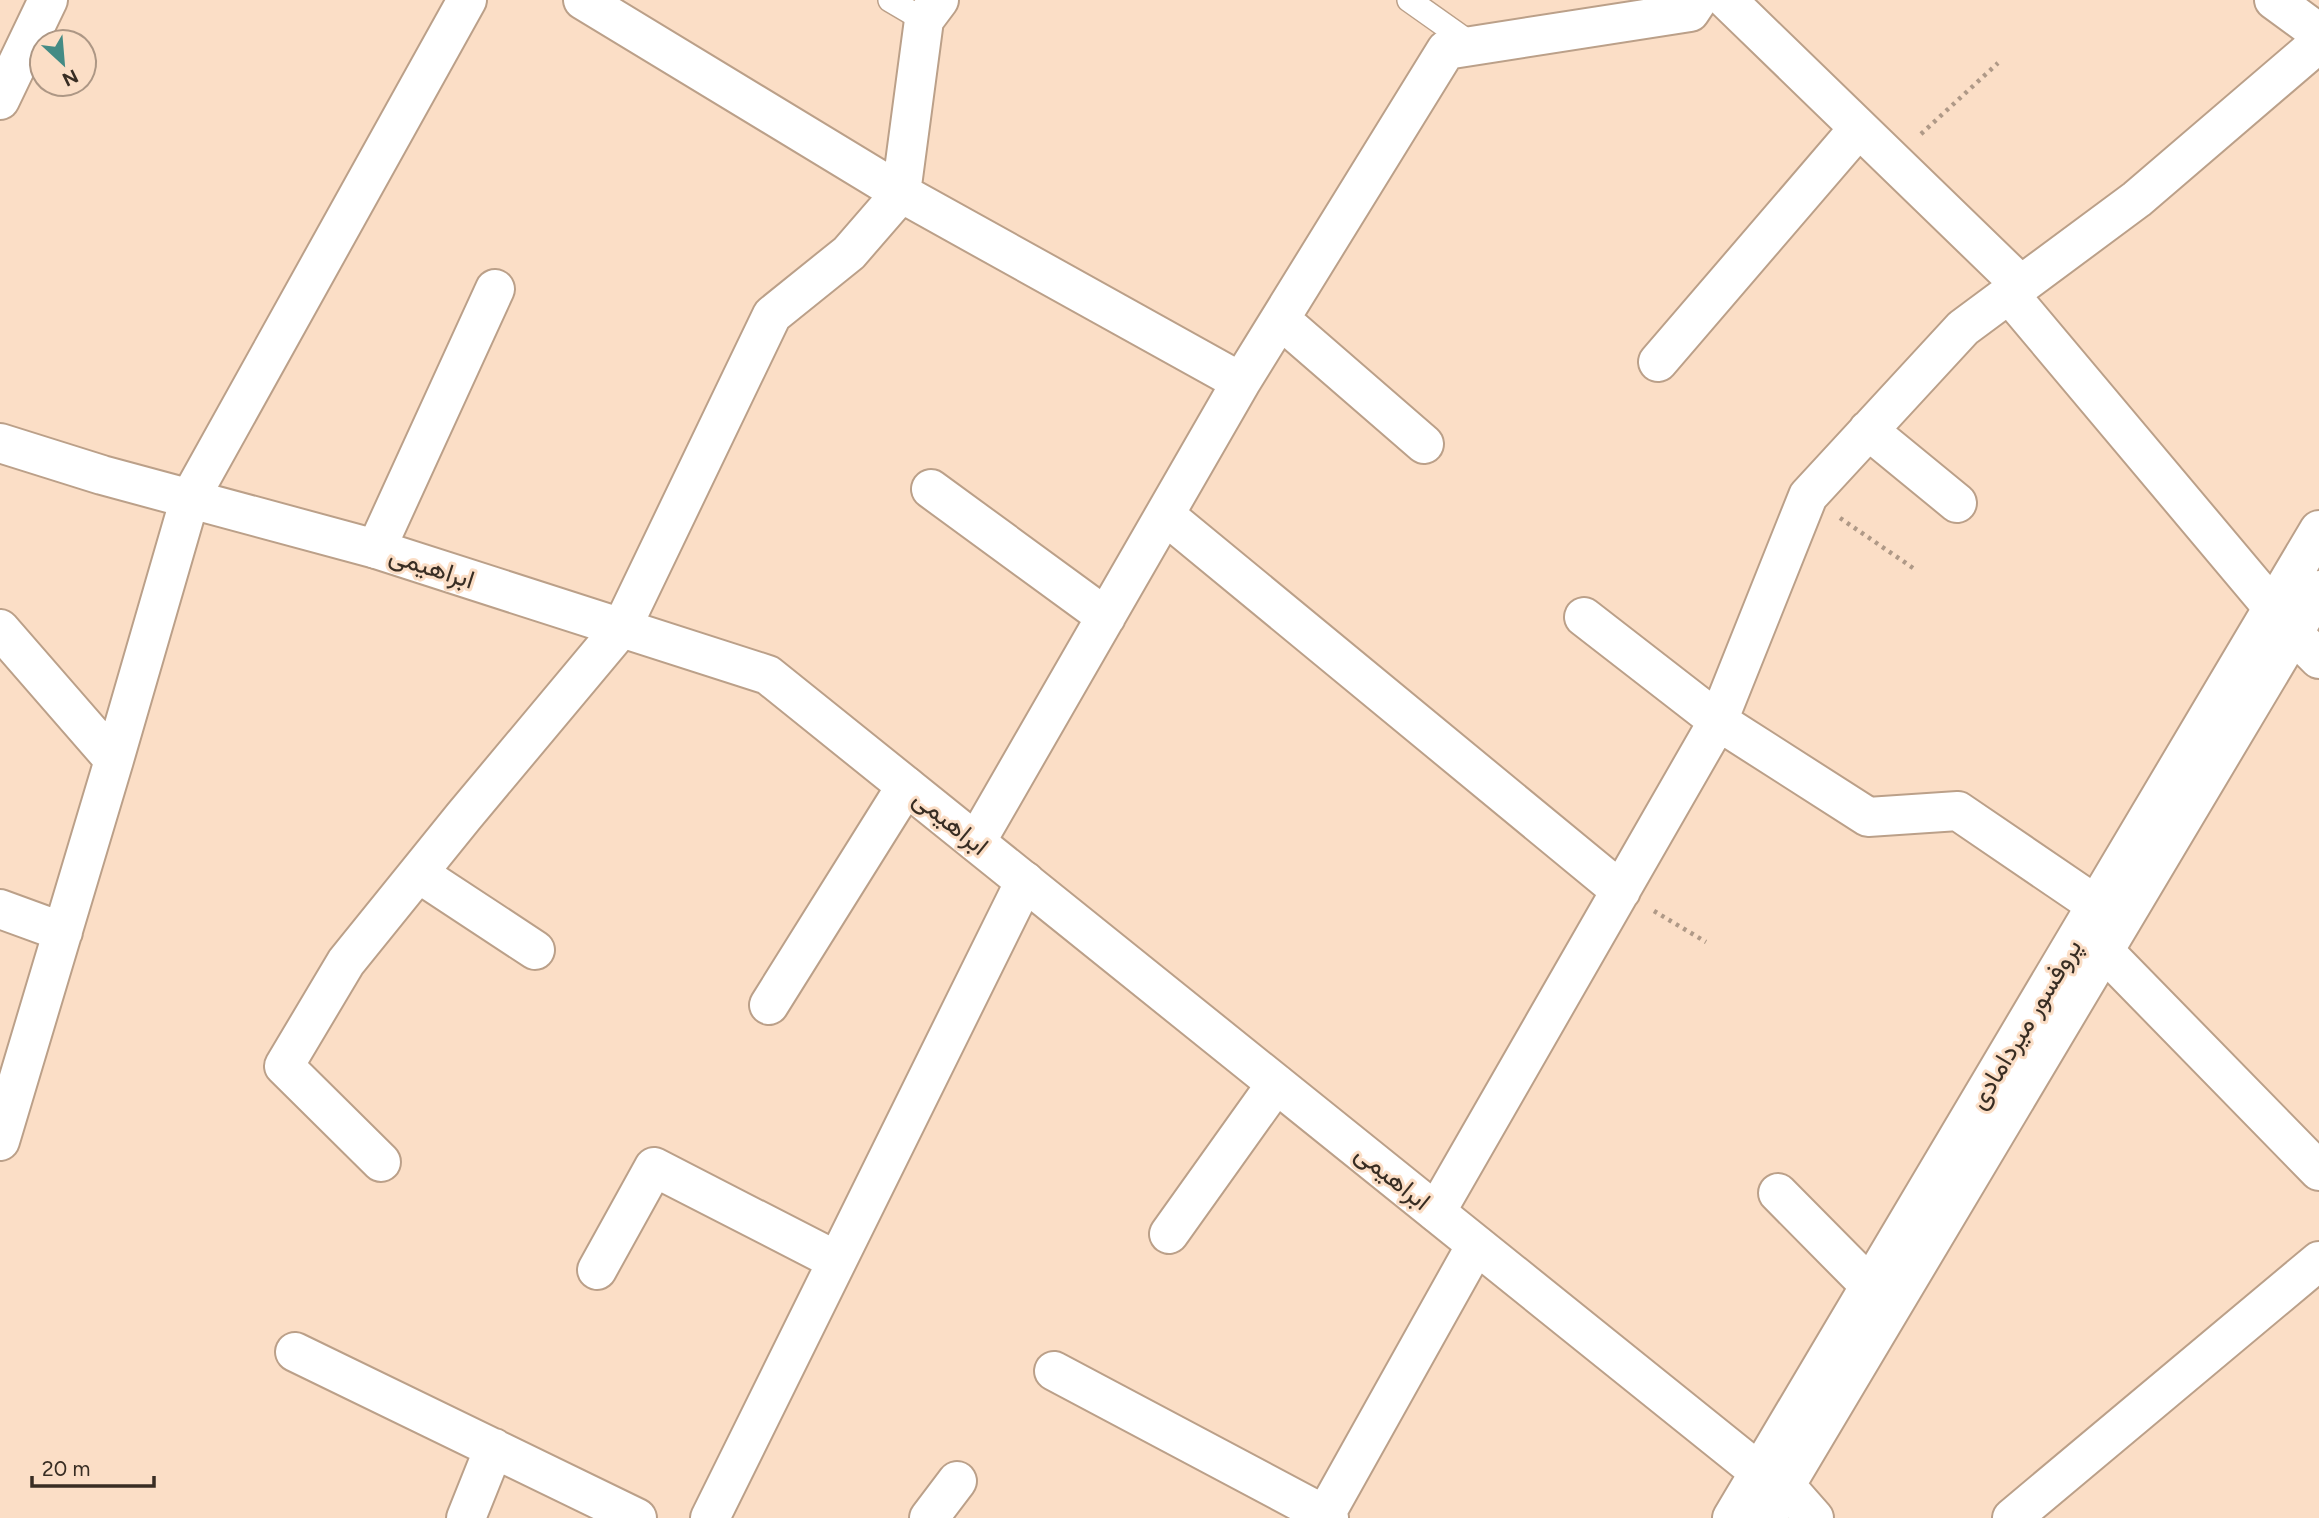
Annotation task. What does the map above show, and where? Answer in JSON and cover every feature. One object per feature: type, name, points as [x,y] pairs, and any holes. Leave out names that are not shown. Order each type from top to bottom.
[{"type":"street","points":[[0,100],[48,0]]},
{"type":"street","points":[[0,1142],[190,498],[467,0]]},
{"type":"street","points":[[583,0],[901,193],[1241,382]]},
{"type":"street","points":[[976,842],[1241,382],[1446,50],[1690,12],[1698,0]]},
{"type":"street","points":[[1727,0],[1892,160],[2015,290],[2295,633]]},
{"type":"street","points":[[2274,0],[2319,33]]},
{"type":"street","points":[[381,1162],[284,1066],[346,961],[622,627],[772,315],[849,253],[901,193],[931,10]]},
{"type":"street","points":[[1436,1212],[1718,721],[1808,496],[1963,328],[2137,199],[2319,43]]},
{"type":"street","points":[[1658,362],[1859,128]]},
{"type":"street","points":[[376,549],[495,289]]},
{"type":"street","points":[[1280,319],[1424,444]]},
{"type":"street","points":[[1868,430],[1957,503]]},
{"type":"street","name":"ابراهیمی","points":[[0,443],[102,475],[376,549],[768,675],[1476,1245],[1772,1479],[1814,1518]]},
{"type":"street","points":[[931,489],[1106,617]]},
{"type":"street","points":[[1165,515],[1621,891]]},
{"type":"street","name":"پروفسور میردامادی","points":[[1766,1518],[1772,1479],[1870,1286],[2096,905],[2295,633],[2319,530]]},
{"type":"street","name":"پروفسور میردامادی","points":[[1732,1518],[1772,1479],[2104,951],[2319,590]]},
{"type":"street","points":[[1584,617],[1718,721],[1868,817],[1958,810],[2096,905]]},
{"type":"street","points":[[0,629],[114,760]]},
{"type":"street","points":[[769,1005],[906,786]]},
{"type":"street","points":[[418,873],[535,950]]},
{"type":"street","points":[[710,1518],[1025,881]]},
{"type":"street","points":[[0,909],[63,932]]},
{"type":"street","points":[[2104,951],[2319,1171]]},
{"type":"street","points":[[1169,1234],[1276,1083]]},
{"type":"street","points":[[597,1270],[654,1167],[837,1261]]},
{"type":"street","points":[[1778,1193],[1870,1286]]},
{"type":"street","points":[[1054,1371],[1327,1517],[1476,1245]]},
{"type":"street","points":[[2012,1518],[2319,1262]]},
{"type":"street","points":[[295,1352],[638,1518]]},
{"type":"street","points":[[466,1518],[494,1448]]},
{"type":"street","points":[[929,1518],[957,1481]]},
{"type":"lane","points":[[890,0],[931,10]]},
{"type":"lane","points":[[1409,0],[1474,46]]},
{"type":"path","points":[[1892,160],[1998,64]]},
{"type":"path","points":[[1808,496],[1913,568]]},
{"type":"path","points":[[1621,891],[1706,942]]}]
